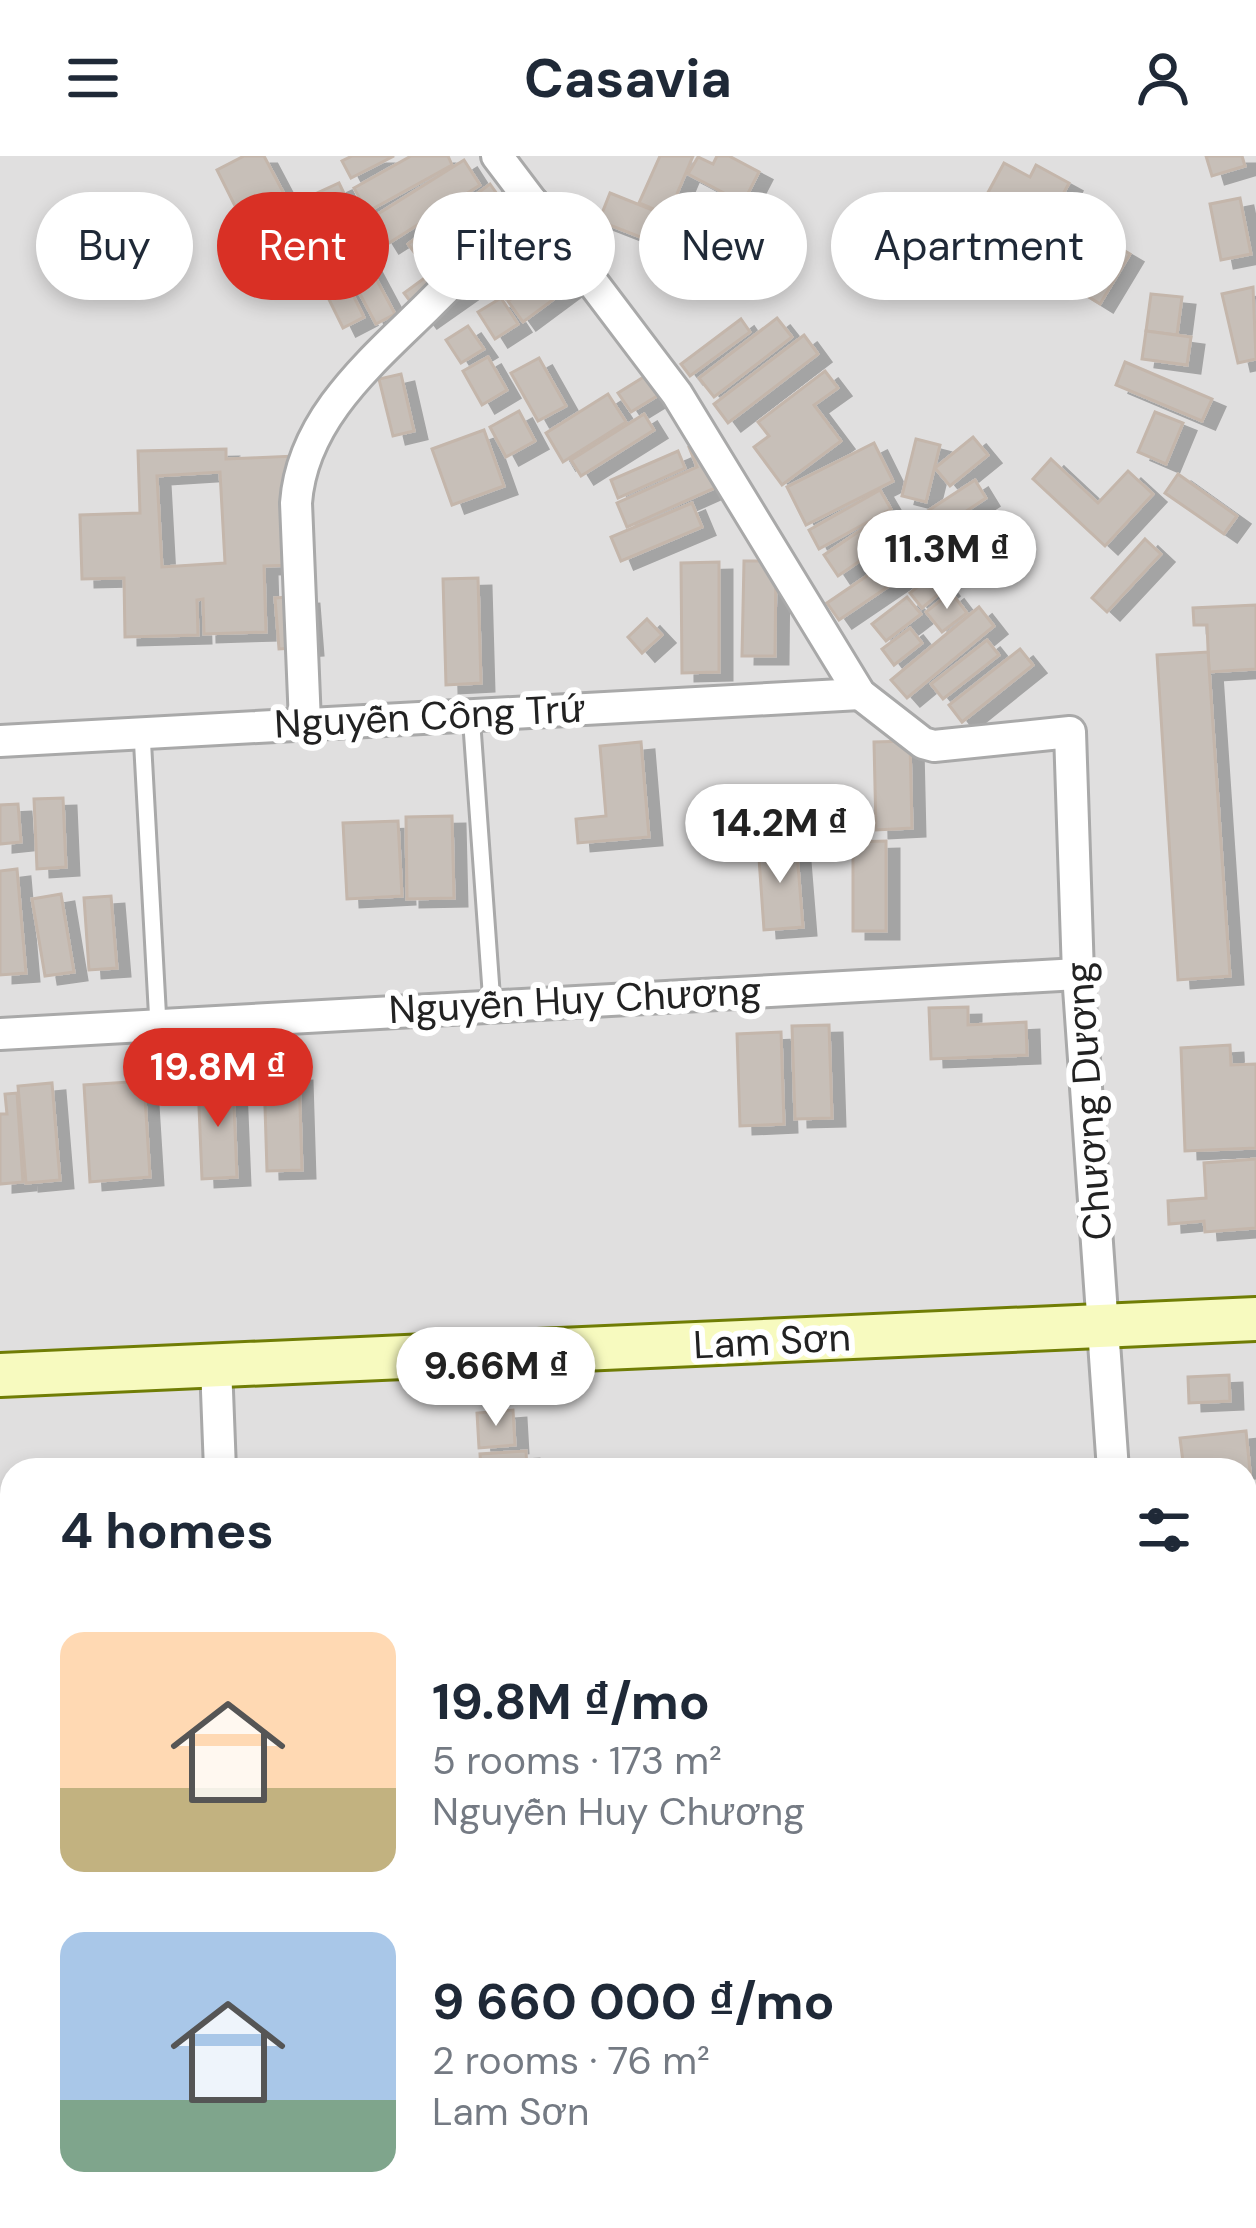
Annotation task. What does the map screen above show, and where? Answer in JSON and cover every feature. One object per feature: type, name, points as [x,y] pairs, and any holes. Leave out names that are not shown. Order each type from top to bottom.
[{"type":"street","points":[[496,156],[525,192]]},
{"type":"street","points":[[305,723],[298,479],[321,425],[346,387],[434,300]]},
{"type":"street","points":[[606,300],[677,394],[860,694]]},
{"type":"street","name":"Nguyễn Công Trứ","points":[[0,741],[860,694]]},
{"type":"street","name":"Chương Dương","points":[[860,694],[923,743],[934,746],[1070,732],[1078,974],[1112,1458]]},
{"type":"street","name":"Nguyễn Huy Chương","points":[[0,1034],[1078,974]]},
{"type":"street","name":"Lam Sơn","points":[[0,1375],[1256,1319]]},
{"type":"street","points":[[216,1365],[220,1458]]},
{"type":"lane","points":[[470,713],[492,1004]]},
{"type":"lane","points":[[142,733],[158,1024]]},
{"type":"shaded area","points":[[0,156],[1256,156],[1256,1458],[0,1458]]},
{"type":"building","points":[[244,156],[264,156],[283,192],[228,192],[217,170]]},
{"type":"building","points":[[352,156],[394,156],[351,178],[342,161]]},
{"type":"building","points":[[411,156],[448,156],[452,165],[389,200],[389,192],[356,192],[354,188]]},
{"type":"building","points":[[660,156],[693,156],[678,192],[644,192]]},
{"type":"building","points":[[717,156],[729,156],[759,172],[749,192],[722,192],[688,174],[698,157],[713,164]]},
{"type":"building","points":[[1206,156],[1242,156],[1245,166],[1212,176]]},
{"type":"building","points":[[464,160],[480,185],[469,192],[413,192]]},
{"type":"building","points":[[1004,163],[1030,177],[1036,165],[1069,183],[1064,192],[988,192]]},
{"type":"building","points":[[339,183],[343,192],[319,192]]},
{"type":"building","points":[[413,192],[413,228],[389,243],[389,207]]},
{"type":"building","points":[[615,195],[639,205],[639,237],[615,227]]},
{"type":"building","points":[[1240,198],[1251,254],[1221,260],[1210,204]]},
{"type":"building","points":[[413,286],[413,300],[452,300],[424,320],[404,293]]},
{"type":"building","points":[[1253,287],[1256,359],[1238,363],[1222,294]]},
{"type":"building","points":[[1151,294],[1182,297],[1177,335],[1146,331]]},
{"type":"building","points":[[329,300],[356,300],[364,317],[343,328]]},
{"type":"building","points":[[363,300],[388,300],[395,314],[376,324]]},
{"type":"building","points":[[502,300],[518,324],[495,339],[478,312]]},
{"type":"building","points":[[509,300],[553,300],[523,322]]},
{"type":"building","points":[[777,318],[792,337],[714,397],[699,378]]},
{"type":"building","points":[[741,319],[750,332],[690,376],[681,364]]},
{"type":"building","points":[[468,326],[484,349],[461,363],[446,340]]},
{"type":"building","points":[[1146,331],[1191,337],[1187,365],[1142,359]]},
{"type":"building","points":[[804,335],[818,354],[728,423],[714,404]]},
{"type":"building","points":[[488,357],[507,390],[482,405],[463,371]]},
{"type":"building","points":[[539,358],[566,406],[538,421],[511,373]]},
{"type":"building","points":[[1125,362],[1212,399],[1202,421],[1116,385]]},
{"type":"building","points":[[825,371],[838,388],[814,405],[841,441],[782,485],[754,447],[769,436],[758,422]]},
{"type":"building","points":[[650,373],[662,393],[631,412],[618,393]]},
{"type":"building","points":[[401,374],[414,431],[393,436],[379,379]]},
{"type":"building","points":[[608,394],[626,422],[563,462],[546,433]]},
{"type":"building","points":[[519,411],[535,441],[506,457],[490,427]]},
{"type":"building","points":[[1155,412],[1183,423],[1166,464],[1138,452]]},
{"type":"building","points":[[644,414],[654,430],[581,476],[571,460]]},
{"type":"building","points":[[484,430],[504,486],[452,505],[432,449]]},
{"type":"building","points":[[973,437],[988,455],[950,486],[935,468]]},
{"type":"building","points":[[709,438],[728,482],[627,527],[617,503],[697,467],[689,447]]},
{"type":"building","points":[[916,439],[940,445],[926,502],[902,496]]},
{"type":"building","points":[[874,443],[893,481],[806,525],[787,487]]},
{"type":"building","points":[[226,449],[226,459],[295,456],[298,565],[264,566],[266,632],[204,634],[203,599],[197,600],[198,635],[125,637],[124,578],[82,579],[80,515],[140,513],[138,451]],"holes":[[[220,472],[225,563],[162,567],[157,476]]]},
{"type":"building","points":[[678,451],[685,468],[618,498],[611,480]]},
{"type":"building","points":[[1051,459],[1098,503],[1128,471],[1153,494],[1105,546],[1033,479]]},
{"type":"building","points":[[1178,474],[1237,516],[1224,534],[1165,493]]},
{"type":"building","points":[[975,480],[986,498],[932,534],[920,516]]},
{"type":"building","points":[[880,490],[891,509],[819,549],[809,530]]},
{"type":"building","points":[[692,503],[702,527],[621,561],[611,537]]},
{"type":"building","points":[[880,517],[893,538],[838,576],[824,555]]},
{"type":"building","points":[[1145,539],[1161,554],[1107,612],[1092,598]]},
{"type":"building","points":[[899,554],[911,571],[839,620],[827,603]]},
{"type":"building","points":[[744,561],[776,561],[775,656],[742,656]]},
{"type":"building","points":[[719,562],[719,672],[682,673],[681,563]]},
{"type":"building","points":[[934,573],[946,588],[922,608],[910,593]]},
{"type":"building","points":[[478,578],[481,683],[446,685],[443,579]]},
{"type":"building","points":[[951,592],[967,613],[942,632],[926,612]]},
{"type":"building","points":[[306,596],[310,647],[279,649],[275,598]]},
{"type":"building","points":[[907,597],[921,614],[886,641],[872,624]]},
{"type":"building","points":[[1256,605],[1256,669],[1209,672],[1207,625],[1194,625],[1193,608]]},
{"type":"building","points":[[979,607],[994,626],[907,698],[891,680]]},
{"type":"building","points":[[647,619],[662,635],[642,653],[628,637]]},
{"type":"building","points":[[910,628],[922,643],[894,665],[882,649]]},
{"type":"building","points":[[987,640],[999,655],[943,699],[931,684]]},
{"type":"building","points":[[1020,649],[1033,665],[962,722],[949,705]]},
{"type":"building","points":[[1208,652],[1230,976],[1178,980],[1157,655]]},
{"type":"building","points":[[910,741],[912,828],[876,830],[874,742]]},
{"type":"building","points":[[641,742],[649,837],[578,843],[576,819],[606,816],[600,746]]},
{"type":"building","points":[[63,798],[66,867],[37,869],[34,799]]},
{"type":"building","points":[[18,804],[21,842],[0,844],[0,805]]},
{"type":"building","points":[[452,816],[454,898],[407,899],[406,817]]},
{"type":"building","points":[[398,821],[402,896],[347,899],[343,823]]},
{"type":"building","points":[[796,841],[803,927],[764,930],[758,844]]},
{"type":"building","points":[[886,841],[886,931],[853,931],[853,842]]},
{"type":"building","points":[[17,869],[26,973],[0,975],[0,871]]},
{"type":"building","points":[[61,894],[74,972],[45,976],[32,899]]},
{"type":"building","points":[[111,896],[117,968],[89,970],[84,898]]},
{"type":"building","points":[[968,1007],[968,1025],[1026,1022],[1027,1055],[931,1059],[929,1008]]},
{"type":"building","points":[[829,1025],[832,1118],[795,1119],[792,1026]]},
{"type":"building","points":[[781,1032],[784,1124],[740,1126],[737,1034]]},
{"type":"building","points":[[1230,1045],[1231,1065],[1256,1064],[1256,1148],[1185,1151],[1181,1048]]},
{"type":"building","points":[[299,1073],[302,1170],[267,1171],[264,1075]]},
{"type":"building","points":[[144,1081],[150,1177],[90,1182],[84,1085]]},
{"type":"building","points":[[233,1081],[237,1177],[202,1179],[198,1083]]},
{"type":"building","points":[[52,1083],[60,1180],[26,1183],[18,1086]]},
{"type":"building","points":[[17,1093],[23,1182],[0,1184],[0,1114],[7,1114],[5,1094]]},
{"type":"building","points":[[1256,1159],[1256,1228],[1205,1232],[1204,1221],[1169,1224],[1168,1201],[1206,1198],[1204,1163]]},
{"type":"building","points":[[1229,1375],[1230,1401],[1189,1403],[1188,1377]]},
{"type":"building","points":[[513,1410],[515,1445],[479,1448],[477,1413]]},
{"type":"building","points":[[1246,1431],[1249,1458],[1182,1458],[1180,1438]]},
{"type":"building","points":[[526,1451],[526,1458],[480,1458],[480,1454]]}]
